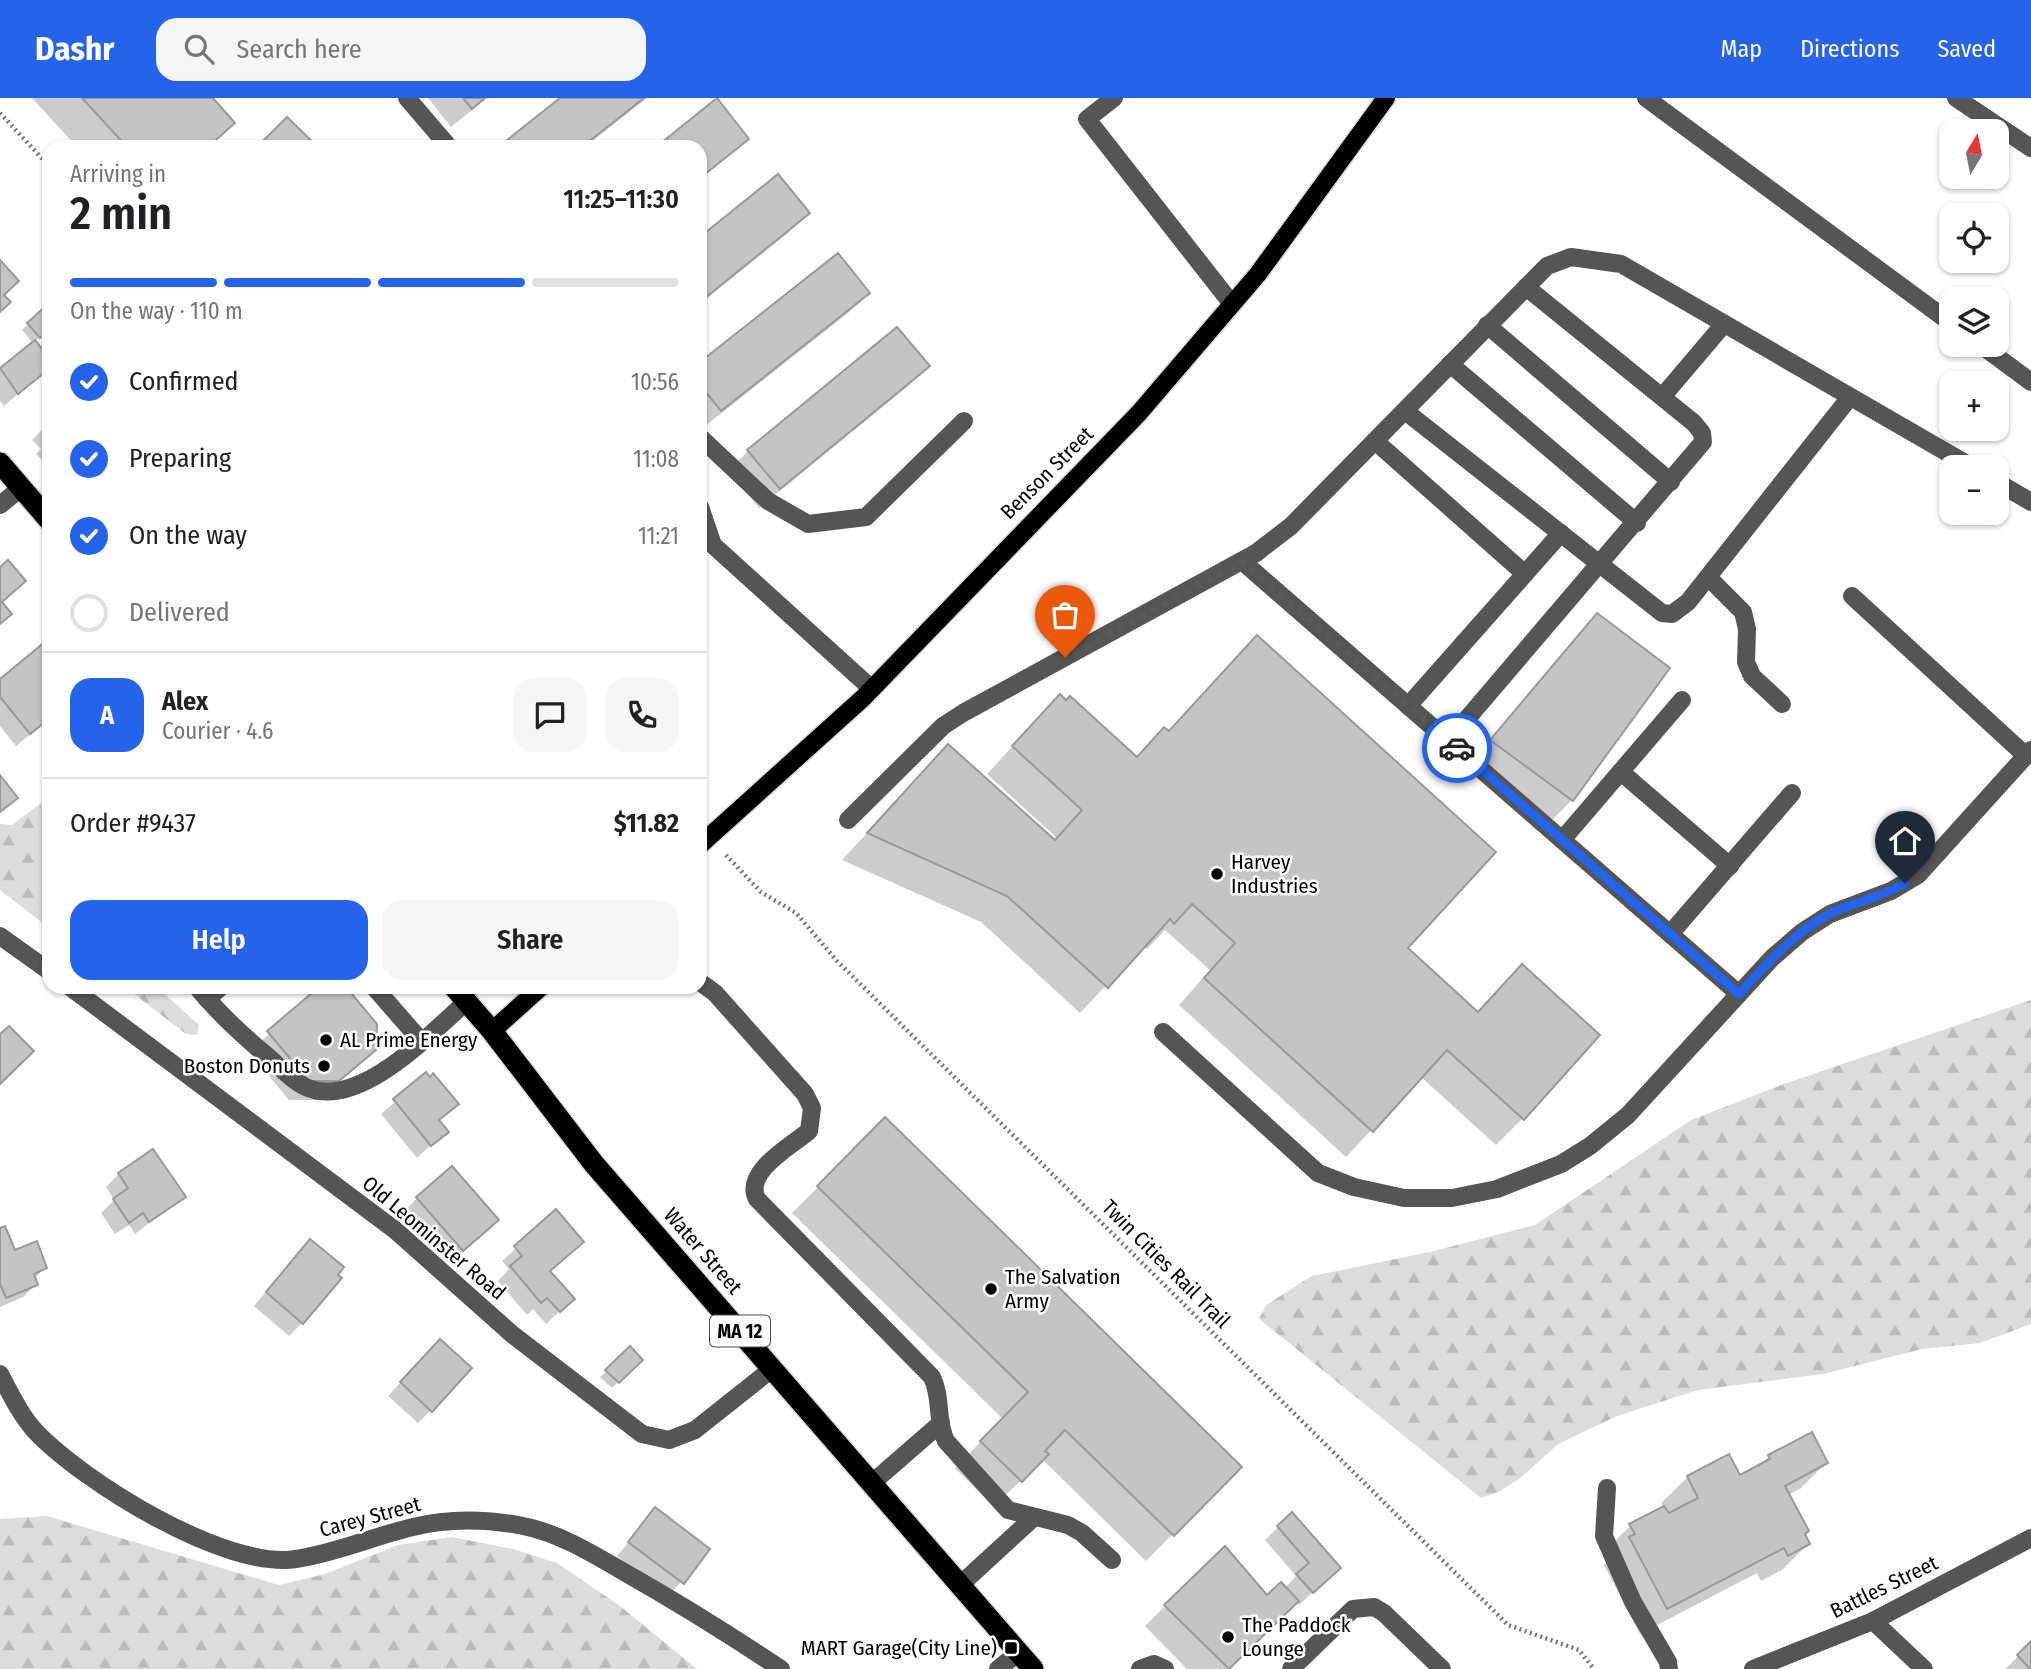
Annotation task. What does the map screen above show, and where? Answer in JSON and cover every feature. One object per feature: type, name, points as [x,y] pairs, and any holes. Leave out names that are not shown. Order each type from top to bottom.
[{"type":"highway","points":[[0,463],[42,512]]},
{"type":"highway","name":"Water Street","points":[[460,994],[492,1031],[594,1164],[1033,1669]]},
{"type":"main road","name":"Benson Street","points":[[707,839],[872,689],[1139,413],[1232,304],[1345,159],[1386,98]]},
{"type":"main road","points":[[492,1031],[533,994]]},
{"type":"street","points":[[407,98],[443,140]]},
{"type":"street","points":[[1114,98],[1087,119],[1232,304]]},
{"type":"street","points":[[1646,98],[1939,314]]},
{"type":"street","points":[[1956,98],[2031,148]]},
{"type":"street","points":[[848,820],[953,720],[1243,562],[1291,526],[1547,266],[1571,257],[1621,264],[1951,455]]},
{"type":"street","points":[[1448,741],[1698,452],[1703,442],[1702,433],[1662,397],[1526,287]]},
{"type":"street","points":[[1662,397],[1724,324]]},
{"type":"street","points":[[1487,325],[1671,482]]},
{"type":"street","points":[[1997,357],[2031,382]]},
{"type":"street","points":[[1450,364],[1637,523]]},
{"type":"street","points":[[1405,411],[1662,613],[1672,614],[1681,608],[1708,577],[1850,397]]},
{"type":"street","points":[[707,444],[768,501],[808,524],[866,517],[964,421]]},
{"type":"street","points":[[1375,441],[1525,574]]},
{"type":"street","points":[[0,505],[21,488]]},
{"type":"street","points":[[2009,489],[2031,502]]},
{"type":"street","points":[[707,527],[713,545],[872,689]]},
{"type":"street","points":[[1408,706],[1561,533]]},
{"type":"street","points":[[1243,562],[1739,994]]},
{"type":"street","points":[[1708,577],[1743,612],[1747,629],[1746,662],[1752,676],[1782,704]]},
{"type":"street","points":[[1163,1032],[1318,1173],[1354,1187],[1404,1198],[1452,1198],[1497,1189],[1561,1164],[1590,1146],[1628,1115],[1739,994],[1802,932],[1830,914],[1891,891],[1918,875],[2029,753],[1852,596]]},
{"type":"street","points":[[1562,840],[1682,700]]},
{"type":"street","points":[[1621,772],[1730,866]]},
{"type":"street","points":[[1670,934],[1792,793]]},
{"type":"street","points":[[0,936],[42,966]]},
{"type":"street","points":[[707,989],[733,1013],[805,1094],[812,1108],[809,1131],[758,1174],[753,1186],[757,1199],[932,1377],[940,1399],[942,1431],[954,1453],[1001,1505],[1033,1518],[1052,1520],[1075,1529],[1112,1560]]},
{"type":"street","name":"Old Leominster Road","points":[[79,994],[395,1230],[513,1335],[642,1434],[669,1440],[695,1430],[773,1368]]},
{"type":"street","points":[[210,994],[232,1025],[300,1084],[332,1093],[355,1086],[411,1052],[460,994]]},
{"type":"street","points":[[380,994],[422,1042]]},
{"type":"street","name":"Carey Street","points":[[0,1374],[34,1430],[67,1461],[104,1487],[195,1537],[252,1556],[293,1560],[349,1548],[414,1527],[470,1519],[525,1526],[577,1544],[781,1669]]},
{"type":"street","points":[[872,1483],[941,1423]]},
{"type":"street","points":[[1607,1488],[1604,1536],[1633,1602],[1668,1662],[1669,1669]]},
{"type":"street","points":[[959,1586],[1033,1518]]},
{"type":"street","name":"Battles Street","points":[[1753,1669],[1873,1621],[2031,1538]]},
{"type":"street","points":[[1292,1669],[1353,1609],[1364,1606],[1384,1613],[1442,1669]]},
{"type":"street","points":[[1873,1621],[1924,1669]]},
{"type":"street","points":[[998,1669],[1018,1653]]},
{"type":"street","points":[[1140,1669],[1154,1664],[1165,1669]]},
{"type":"path","points":[[0,113],[42,158]]},
{"type":"path","name":"Twin Cities Rail Trail","points":[[730,860],[761,892],[796,913],[847,971],[1508,1625],[1579,1650],[1594,1669]]},
{"type":"green space","points":[[42,802],[42,923],[0,890],[0,824],[12,825]]},
{"type":"green space","points":[[134,994],[165,994],[199,1025],[197,1035],[186,1034]]},
{"type":"green space","points":[[2031,1000],[2031,1324],[1980,1343],[1922,1349],[1823,1374],[1698,1390],[1617,1416],[1558,1444],[1523,1476],[1499,1492],[1481,1498],[1259,1319],[1266,1305],[1312,1276],[1430,1252],[1535,1225],[1691,1120],[1781,1085]]},
{"type":"green space","points":[[47,1516],[279,1585],[325,1574],[398,1545],[452,1537],[513,1549],[557,1563],[620,1606],[697,1669],[0,1669],[0,1519]]},
{"type":"building","points":[[82,98],[213,98],[235,123],[216,140],[121,140]]},
{"type":"building","points":[[463,98],[485,98],[472,109]]},
{"type":"building","points":[[560,98],[644,98],[591,140],[507,140]]},
{"type":"building","points":[[717,98],[749,139],[707,172],[707,140],[665,140]]},
{"type":"building","points":[[287,117],[311,140],[264,140]]},
{"type":"building","points":[[778,174],[810,213],[707,296],[707,231]]},
{"type":"building","points":[[838,253],[870,293],[721,411],[707,394],[707,356]]},
{"type":"building","points":[[0,260],[19,281],[4,295],[11,302],[0,312]]},
{"type":"building","points":[[42,309],[42,336],[40,338],[27,323]]},
{"type":"building","points":[[897,327],[930,366],[780,489],[747,450]]},
{"type":"building","points":[[35,340],[42,348],[42,375],[18,394],[0,368]]},
{"type":"building","points":[[8,560],[26,581],[2,602],[12,614],[0,624],[0,567]]},
{"type":"building","points":[[1597,613],[1670,668],[1573,801],[1490,740]]},
{"type":"building","name":"Harvey Industries","points":[[1257,635],[1496,852],[1408,948],[1478,1012],[1522,964],[1600,1035],[1524,1120],[1447,1050],[1373,1132],[1204,978],[1235,943],[1192,904],[1174,924],[1170,919],[1108,988],[1007,896],[867,833],[948,744],[1055,840],[1082,810],[1012,746],[1060,694],[1066,700],[1070,696],[1137,757],[1164,727],[1169,731]]},
{"type":"building","points":[[42,644],[42,725],[30,734],[0,697],[0,679]]},
{"type":"building","points":[[0,775],[18,798],[0,812]]},
{"type":"building","name":"AL Prime Energy","points":[[311,994],[352,994],[377,1024],[376,1050],[339,1081],[309,1081],[267,1031]]},
{"type":"building","points":[[9,1026],[34,1051],[0,1084],[0,1034]]},
{"type":"building","points":[[426,1072],[430,1077],[433,1073],[459,1104],[439,1120],[449,1132],[431,1146],[393,1099]]},
{"type":"building","name":"The Salvation Army","points":[[885,1117],[1242,1467],[1174,1536],[1065,1430],[1045,1451],[1049,1454],[1022,1482],[980,1441],[1028,1392],[817,1186]]},
{"type":"building","points":[[153,1149],[186,1197],[149,1222],[143,1213],[129,1223],[113,1199],[128,1188],[118,1173]]},
{"type":"building","points":[[452,1166],[499,1220],[463,1251],[416,1197]]},
{"type":"building","points":[[556,1209],[584,1242],[550,1271],[575,1299],[560,1312],[547,1298],[541,1303],[510,1266],[522,1256],[514,1246]]},
{"type":"building","points":[[5,1226],[15,1250],[37,1241],[47,1268],[34,1274],[38,1285],[6,1298],[0,1284],[0,1228]]},
{"type":"building","points":[[310,1239],[344,1267],[338,1275],[342,1278],[303,1324],[266,1292]]},
{"type":"building","points":[[440,1339],[472,1368],[432,1412],[400,1382]]},
{"type":"building","points":[[630,1346],[643,1360],[619,1383],[605,1370]]},
{"type":"building","points":[[1812,1432],[1828,1463],[1785,1486],[1809,1531],[1805,1534],[1810,1544],[1788,1556],[1784,1548],[1667,1609],[1629,1537],[1635,1534],[1629,1524],[1664,1506],[1669,1513],[1698,1498],[1687,1476],[1729,1454],[1740,1475],[1770,1459],[1768,1455]]},
{"type":"building","points":[[655,1507],[710,1549],[684,1584],[628,1542]]},
{"type":"building","points":[[1292,1512],[1341,1568],[1313,1593],[1296,1574],[1309,1563],[1277,1526]]},
{"type":"building","name":"The Paddock Lounge","points":[[1225,1546],[1267,1595],[1281,1582],[1299,1601],[1229,1669],[1164,1605]]},
{"type":"building","points":[[2031,1641],[2031,1669],[2030,1669],[2017,1655]]},
{"type":"way so far","points":[[1065,657],[1243,562],[1457,748]]},
{"type":"place","name":"Harvey Industries","points":[[1217,874]]},
{"type":"place","name":"AL Prime Energy","points":[[326,1040]]},
{"type":"place","name":"Boston Donuts","points":[[324,1066]]},
{"type":"place","name":"The Salvation Army","points":[[991,1289]]},
{"type":"place","name":"The Paddock Lounge","points":[[1228,1637]]},
{"type":"place","name":"MART Garage(City Line)","points":[[1011,1648]]},
{"type":"route","points":[[1457,748],[1739,994],[1772,958],[1802,932],[1830,914],[1905,883]]}]
